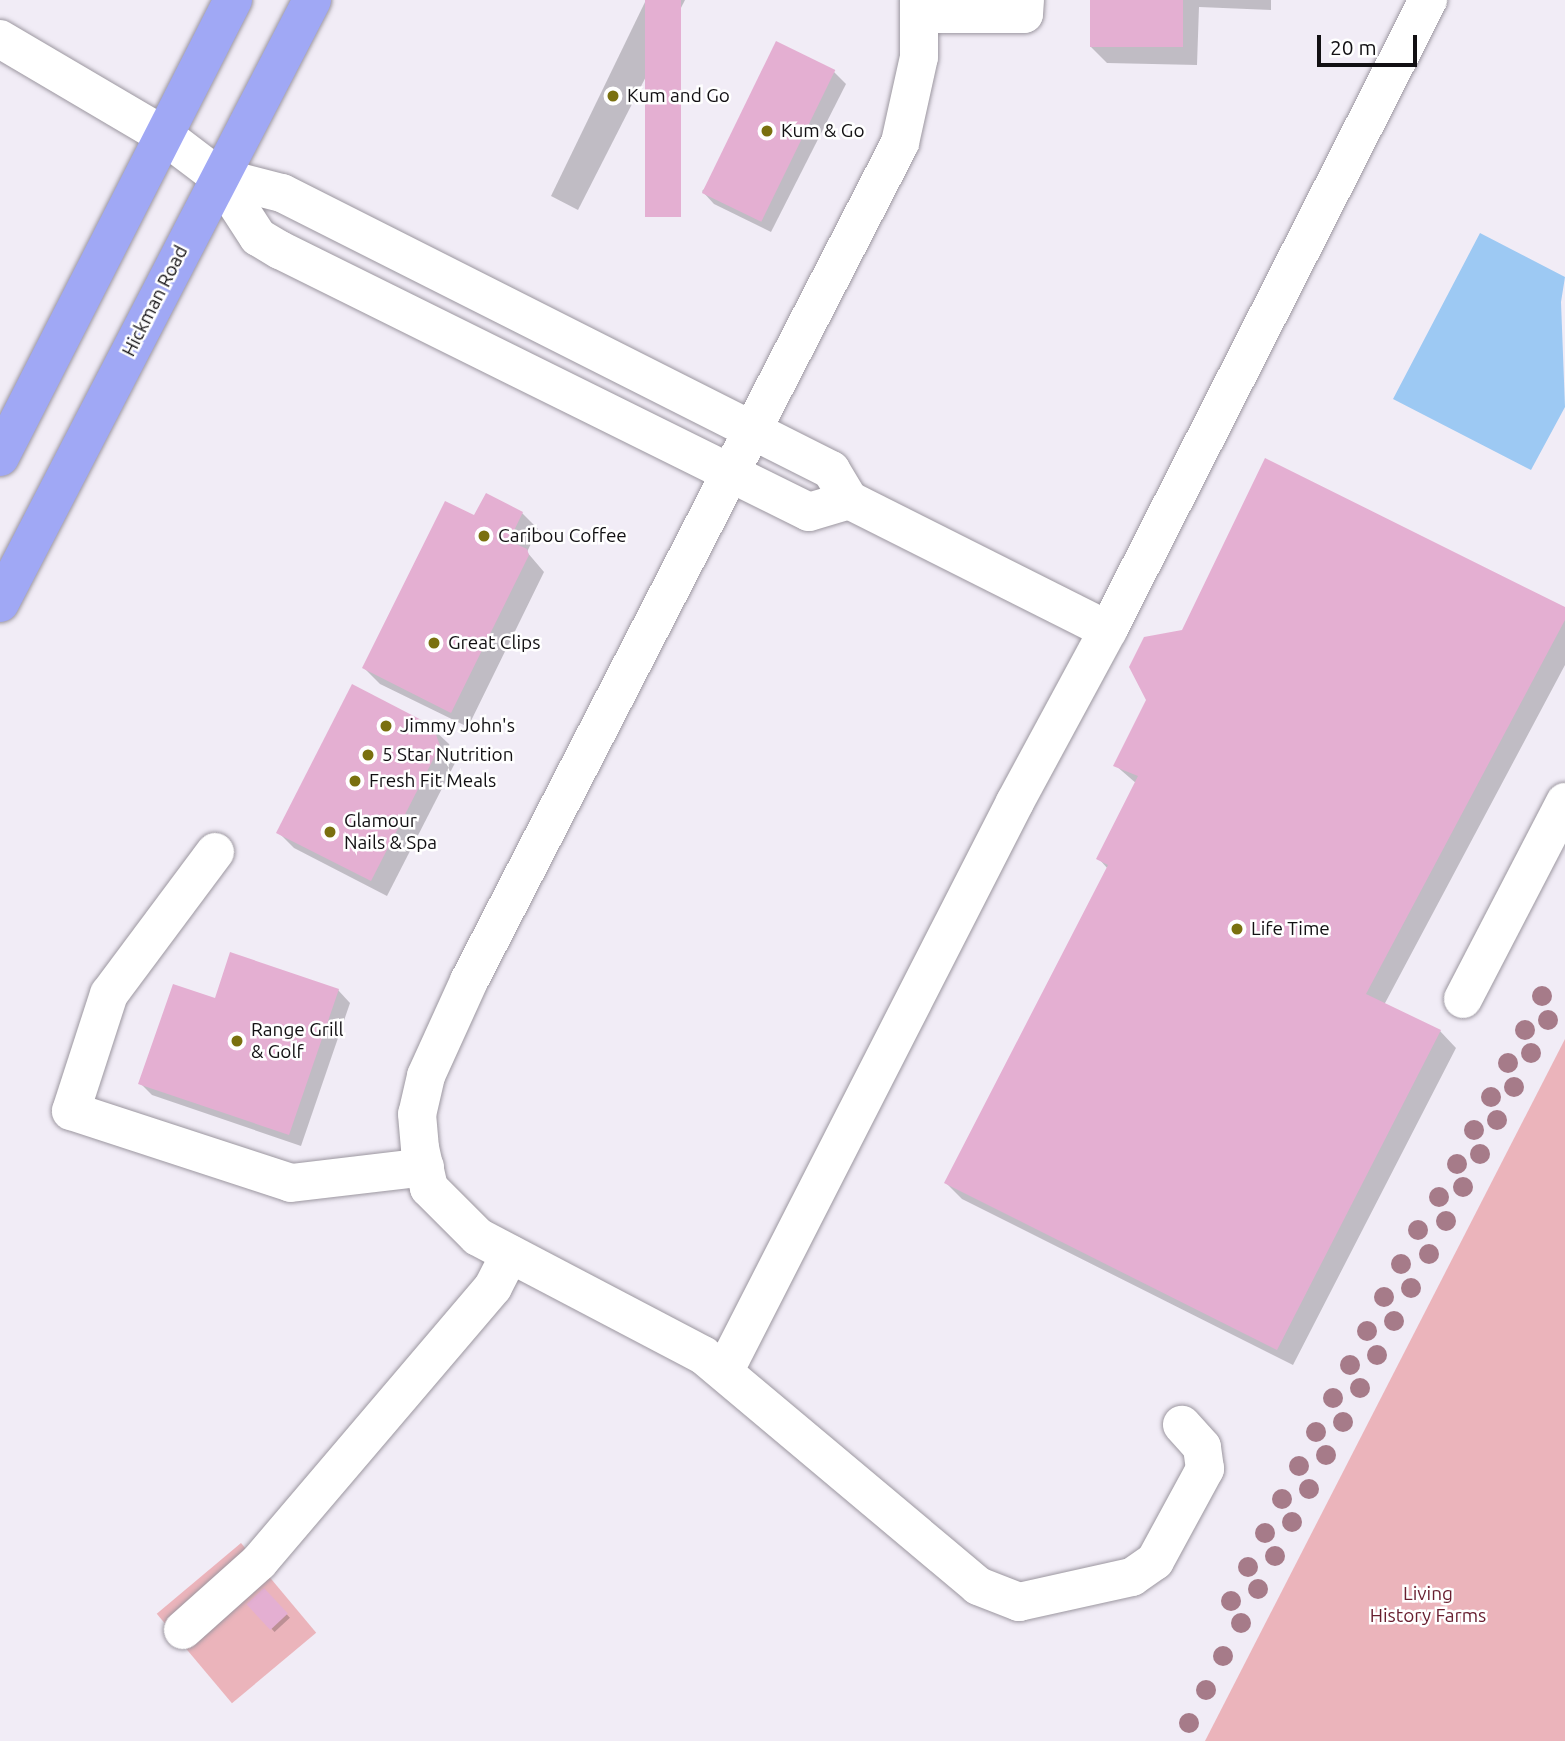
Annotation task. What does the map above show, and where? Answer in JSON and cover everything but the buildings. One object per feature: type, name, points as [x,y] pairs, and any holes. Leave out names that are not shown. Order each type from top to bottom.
[{"type":"highway","points":[[0,457],[233,0]]},
{"type":"highway","name":"Hickman Road","points":[[0,603],[312,0]]},
{"type":"lane","points":[[1025,0],[1024,14],[919,7],[919,57],[900,143],[468,981],[426,1076],[417,1114],[429,1188],[454,1219],[509,1254],[724,1370],[978,1586],[1019,1602],[1132,1577],[1155,1561],[1205,1469],[1202,1447],[1182,1425]]},
{"type":"lane","points":[[724,1370],[998,835],[1108,630],[1428,0]]},
{"type":"lane","points":[[0,38],[165,136],[219,177],[258,237],[809,512],[849,500]]},
{"type":"lane","points":[[219,177],[282,193],[750,432],[831,470],[849,500],[1108,630]]},
{"type":"lane","points":[[1463,999],[1565,802]]},
{"type":"lane","points":[[215,852],[109,994],[71,1111],[291,1183],[425,1167]]},
{"type":"lane","points":[[183,1630],[259,1562],[493,1287],[509,1254]]},
{"type":"green space","name":"Living History Farms","points":[[1565,1039],[1565,1741],[1205,1741]]},
{"type":"green space","points":[[241,1543],[316,1633],[232,1703],[157,1614]]},
{"type":"water","points":[[1480,233],[1565,277],[1561,302],[1565,407],[1531,470],[1393,399]]},
{"type":"place","name":"Kum and Go","points":[[613,96]]},
{"type":"place","name":"Kum & Go","points":[[767,131]]},
{"type":"place","name":"Caribou Coffee","points":[[484,536]]},
{"type":"place","name":"Great Clips","points":[[434,643]]},
{"type":"place","name":"Jimmy John's","points":[[386,726]]},
{"type":"place","name":"5 Star Nutrition","points":[[368,755]]},
{"type":"place","name":"Fresh Fit Meals","points":[[355,781]]},
{"type":"place","name":"Glamour Nails & Spa","points":[[330,832]]},
{"type":"place","name":"Life Time","points":[[1237,929]]},
{"type":"place","name":"Range Grill & Golf","points":[[237,1041]]}]
